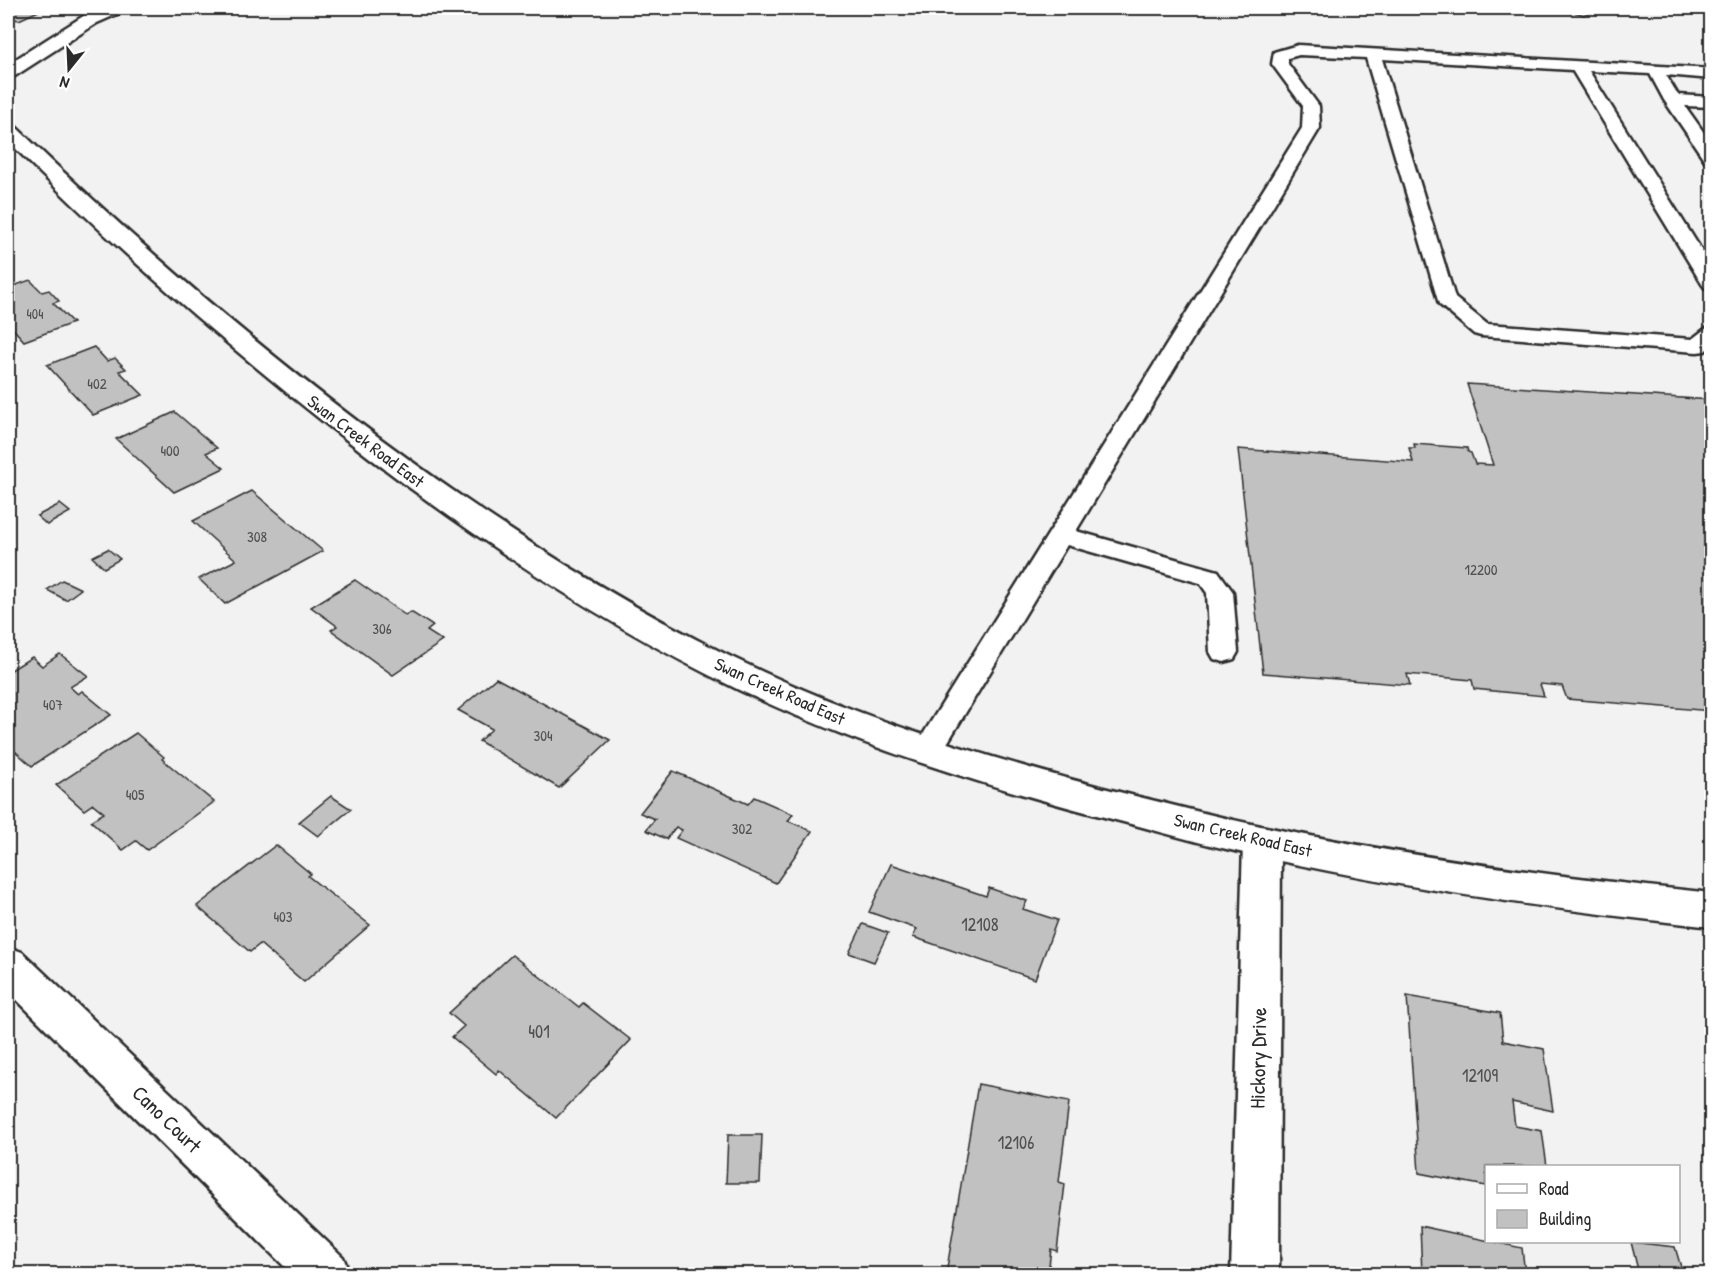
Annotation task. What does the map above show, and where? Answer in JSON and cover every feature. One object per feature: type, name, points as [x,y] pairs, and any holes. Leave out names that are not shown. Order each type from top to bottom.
[{"type":"main road","points":[[8,72],[91,19],[116,8]]},
{"type":"main road","name":"Swan Creek Road East","points":[[8,130],[22,158],[271,370],[379,453],[496,535],[575,586],[709,661],[800,703],[927,752],[1014,780],[1262,842],[1525,888],[1712,910]]},
{"type":"main road","name":"Hickory Drive","points":[[1255,1275],[1262,842]]},
{"type":"main road","name":"Cano Court","points":[[8,965],[326,1275]]},
{"type":"lane","points":[[927,752],[1311,128],[1311,106],[1280,64],[1280,55],[1298,50],[1712,74]]},
{"type":"lane","points":[[1373,54],[1446,300],[1481,330],[1697,346],[1712,333]]},
{"type":"lane","points":[[1577,65],[1712,284]]},
{"type":"lane","points":[[1657,70],[1660,81],[1712,158]]},
{"type":"lane","points":[[1672,100],[1712,102]]},
{"type":"lane","points":[[1060,535],[1209,578],[1220,592],[1224,652]]},
{"type":"building","points":[[8,8],[45,8],[19,20],[8,18]]},
{"type":"building","points":[[1560,8],[1599,8],[1584,15]]},
{"type":"building","points":[[30,280],[42,292],[49,290],[59,301],[53,303],[73,323],[24,341],[8,323],[8,288]]},
{"type":"building","points":[[94,347],[107,361],[115,358],[126,369],[119,371],[143,395],[93,415],[47,365]]},
{"type":"building","points":[[1467,384],[1712,400],[1712,711],[1567,699],[1562,686],[1540,684],[1544,696],[1474,689],[1472,680],[1407,674],[1410,685],[1263,673],[1238,449],[1413,462],[1409,448],[1415,448],[1414,444],[1467,448],[1475,464],[1493,465]]},
{"type":"building","points":[[175,412],[217,448],[206,453],[224,468],[174,492],[116,439]]},
{"type":"building","points":[[252,491],[323,551],[225,604],[199,579],[236,560],[193,521]]},
{"type":"building","points":[[60,504],[70,512],[47,525],[37,516]]},
{"type":"building","points":[[108,549],[120,559],[104,568],[92,557]]},
{"type":"building","points":[[62,580],[81,589],[66,600],[47,590]]},
{"type":"building","points":[[355,580],[405,615],[411,612],[433,626],[427,631],[443,641],[393,675],[331,630],[337,626],[311,607]]},
{"type":"building","points":[[60,654],[88,676],[70,687],[78,694],[82,691],[111,715],[32,766],[8,745],[8,672],[32,657],[42,666]]},
{"type":"building","points":[[496,678],[610,740],[559,788],[479,741],[492,729],[458,710]]},
{"type":"building","points":[[136,733],[164,757],[162,759],[214,802],[147,850],[136,841],[123,850],[91,821],[104,813],[93,804],[84,810],[56,785]]},
{"type":"building","points":[[673,771],[748,804],[754,797],[793,814],[788,821],[812,831],[776,883],[676,838],[682,830],[676,827],[666,839],[646,830],[655,819],[640,813]]},
{"type":"building","points":[[331,796],[351,809],[318,836],[299,822]]},
{"type":"building","points":[[276,845],[311,874],[308,876],[370,925],[304,982],[260,944],[250,952],[197,906]]},
{"type":"building","points":[[891,864],[986,896],[989,888],[1027,901],[1023,909],[1057,920],[1035,979],[913,937],[917,929],[869,912]]},
{"type":"building","points":[[863,924],[888,933],[874,962],[849,953]]},
{"type":"building","points":[[512,955],[579,1007],[583,1003],[631,1040],[556,1118],[499,1070],[496,1074],[452,1037],[464,1026],[449,1013]]},
{"type":"building","points":[[1407,996],[1500,1013],[1503,1041],[1544,1049],[1553,1111],[1512,1102],[1515,1126],[1542,1131],[1547,1165],[1485,1165],[1485,1186],[1419,1173]]},
{"type":"building","points":[[978,1084],[1069,1102],[1059,1182],[1065,1184],[1057,1251],[1051,1249],[1048,1274],[946,1274]]},
{"type":"building","points":[[728,1135],[762,1135],[760,1183],[726,1183]]},
{"type":"building","points":[[1420,1226],[1485,1240],[1485,1243],[1499,1243],[1522,1248],[1525,1274],[1422,1274]]},
{"type":"building","points":[[1631,1243],[1675,1247],[1683,1274],[1639,1274]]}]
